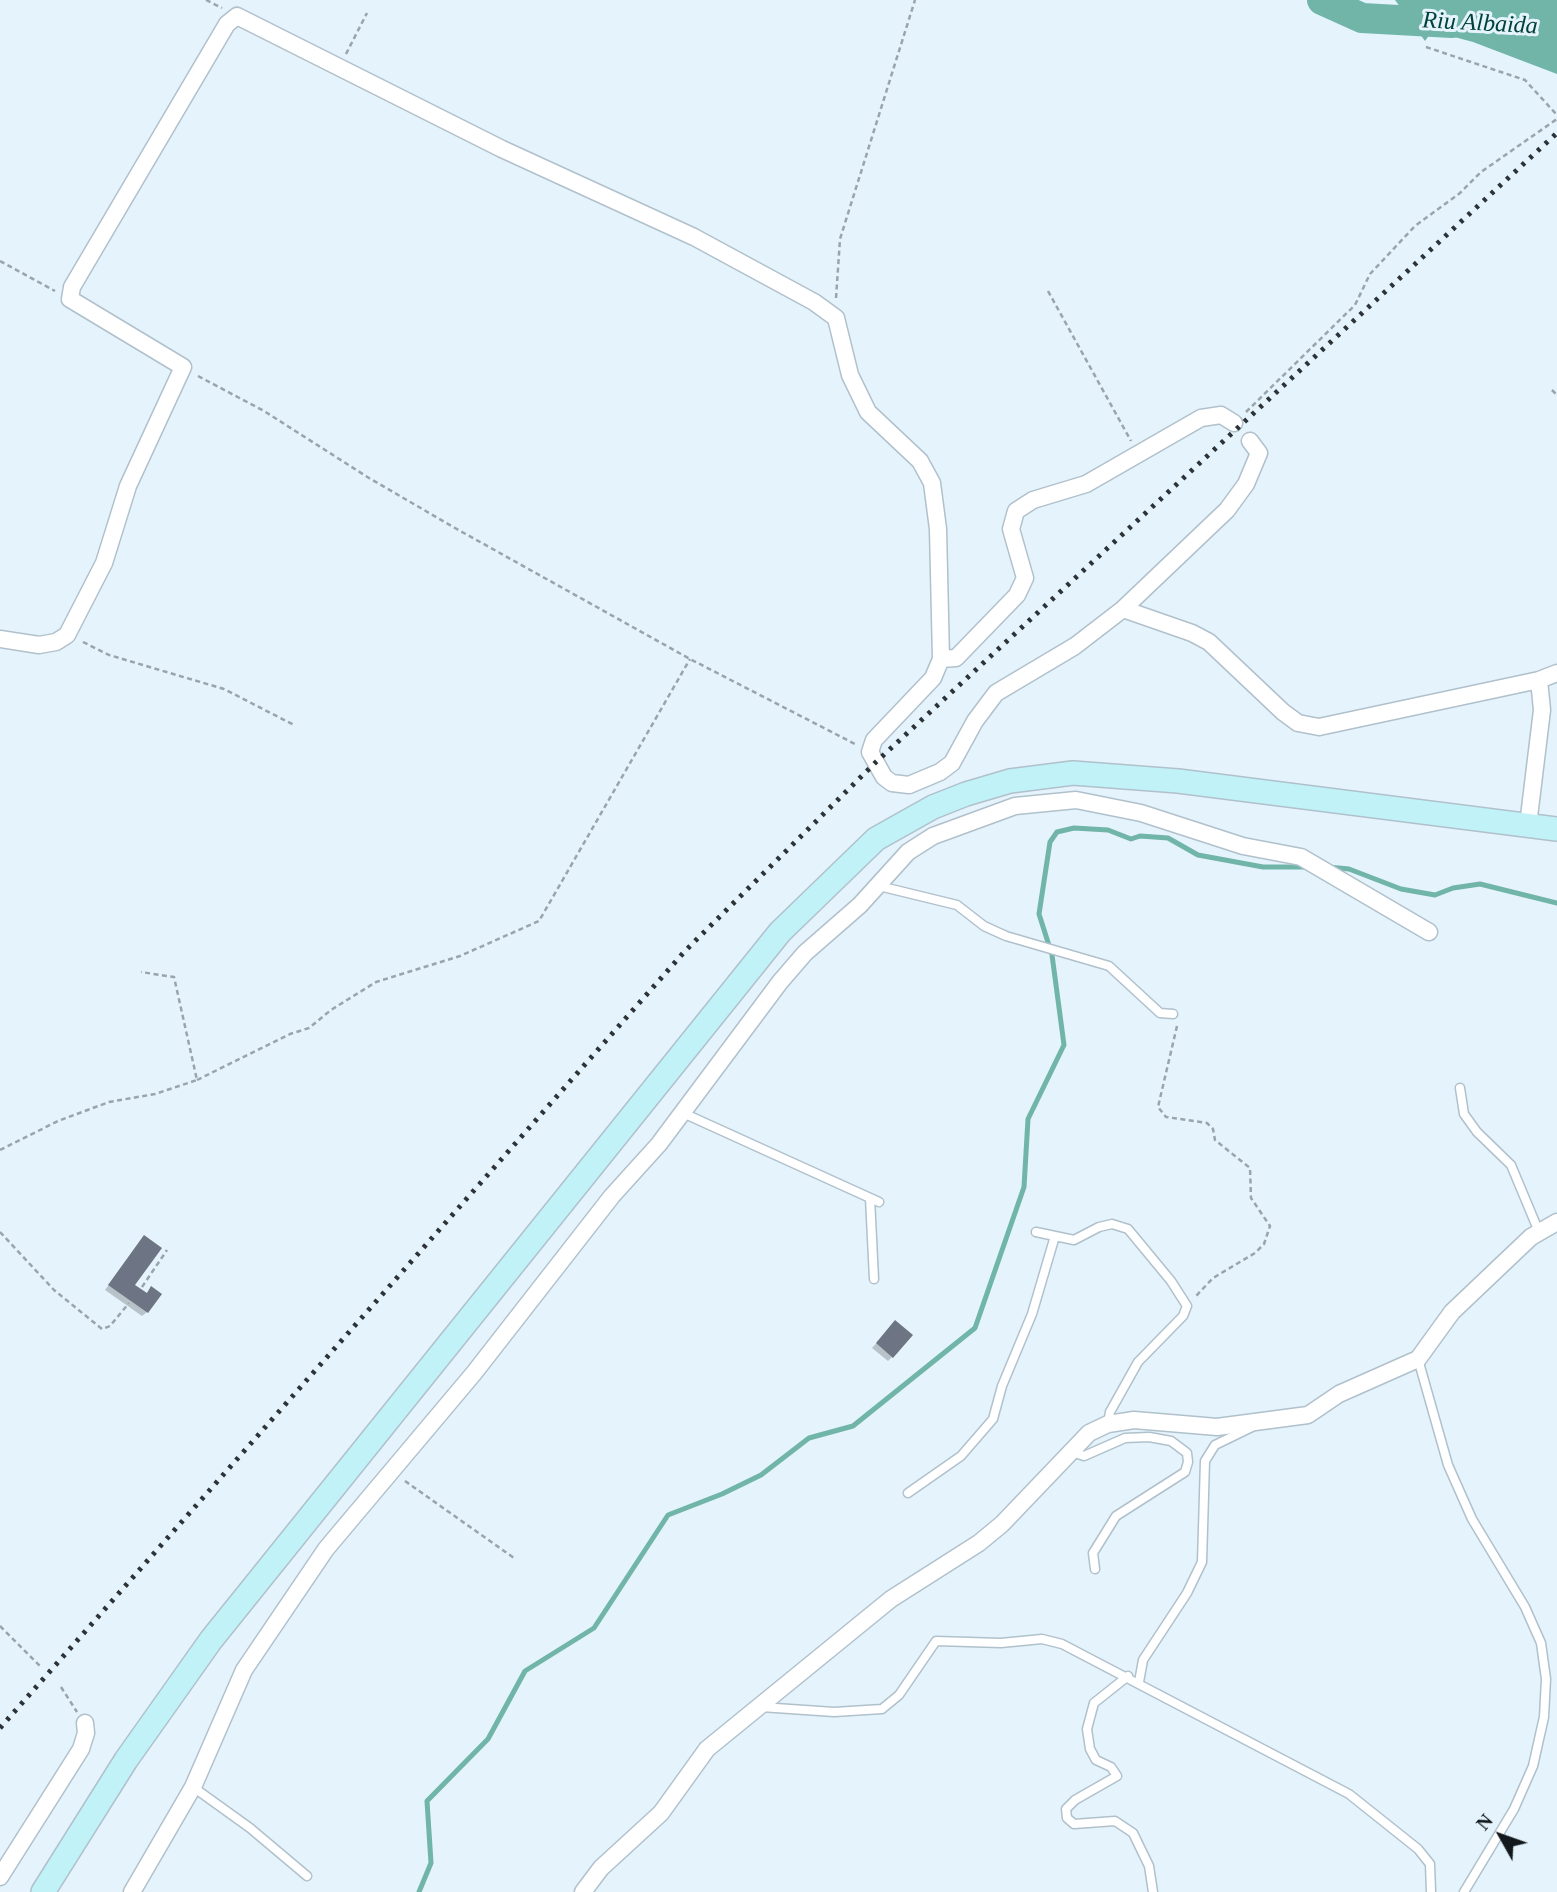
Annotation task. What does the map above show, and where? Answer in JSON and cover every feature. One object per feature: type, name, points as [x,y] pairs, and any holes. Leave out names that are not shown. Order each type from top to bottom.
[{"type":"main road","points":[[43,1892],[126,1760],[211,1640],[780,932],[876,839],[911,818],[966,794],[1010,781],[1073,773],[1178,780],[1557,828]]},
{"type":"street","points":[[0,639],[40,645],[56,642],[67,635],[104,563],[128,486],[183,367],[70,299],[72,288],[227,24],[237,16],[502,149],[705,243],[814,302],[836,318],[850,375],[868,412],[920,461],[932,482],[939,529],[941,659],[933,678],[874,740],[870,751],[884,777],[892,783],[909,785],[940,772],[952,763],[975,721],[996,693],[1075,646],[1123,609],[1227,510],[1246,484],[1259,453],[1250,441]]},
{"type":"street","points":[[941,659],[956,658],[1017,595],[1025,578],[1011,529],[1016,511],[1033,500],[1086,484],[1201,418],[1221,415],[1234,423]]},
{"type":"street","points":[[1123,609],[1192,633],[1209,642],[1283,712],[1298,723],[1319,727],[1539,680],[1557,673]]},
{"type":"street","points":[[1528,825],[1542,710],[1539,680]]},
{"type":"street","points":[[132,1892],[193,1787],[244,1670],[326,1549],[683,1113],[780,982],[805,953],[860,905],[908,852],[933,836],[1015,806],[1076,800],[1140,813],[1243,846],[1301,857],[1429,932]]},
{"type":"street","points":[[583,1892],[608,1860],[661,1813],[707,1749],[891,1599],[979,1543],[1002,1524],[1089,1433],[1108,1424],[1134,1420],[1217,1427],[1308,1415],[1339,1394],[1418,1359],[1452,1312],[1538,1232],[1557,1222]]},
{"type":"street","points":[[0,1877],[81,1749],[86,1733],[85,1723]]},
{"type":"lane","points":[[876,885],[957,905],[995,931],[1109,966],[1160,1013],[1173,1014]]},
{"type":"lane","points":[[1460,1088],[1464,1114],[1476,1132],[1511,1165],[1538,1232]]},
{"type":"lane","points":[[683,1113],[875,1200],[874,1279]]},
{"type":"lane","points":[[1036,1233],[1074,1240],[1099,1227],[1112,1224],[1128,1229],[1171,1281],[1186,1306],[1183,1316],[1138,1362],[1110,1412],[1108,1424]]},
{"type":"lane","points":[[908,1493],[961,1456],[993,1419],[1002,1386],[1032,1314],[1055,1236]]},
{"type":"lane","points":[[1418,1359],[1448,1465],[1472,1519],[1525,1607],[1541,1643],[1546,1679],[1544,1717],[1533,1766],[1514,1808],[1464,1892]]},
{"type":"lane","points":[[1139,1682],[1143,1660],[1202,1563],[1205,1461],[1215,1445],[1259,1422]]},
{"type":"lane","points":[[1069,1452],[1084,1456],[1125,1438],[1149,1437],[1171,1441],[1186,1453],[1188,1462],[1185,1472],[1116,1516],[1093,1553],[1095,1569]]},
{"type":"lane","points":[[758,1706],[834,1712],[882,1709],[900,1695],[936,1641],[1001,1643],[1042,1639],[1062,1644],[1128,1676],[1349,1794],[1418,1849],[1430,1864],[1430,1892]]},
{"type":"lane","points":[[1128,1676],[1094,1703],[1087,1729],[1090,1749],[1097,1759],[1111,1767],[1117,1776],[1075,1800],[1066,1809],[1067,1818],[1074,1824],[1115,1821],[1133,1833],[1149,1866],[1153,1892]]},
{"type":"lane","points":[[193,1787],[250,1828],[307,1877]]},
{"type":"path","points":[[836,318],[840,239],[915,0]]},
{"type":"path","points":[[340,67],[367,13]]},
{"type":"path","points":[[1234,423],[1354,305],[1370,274],[1415,226],[1460,193],[1481,172],[1557,117],[1525,80],[1426,47]]},
{"type":"path","points":[[0,261],[70,299]]},
{"type":"path","points":[[1048,291],[1137,453]]},
{"type":"path","points":[[183,367],[264,411],[380,485],[690,659],[870,751]]},
{"type":"path","points":[[1552,390],[1557,396]]},
{"type":"path","points":[[67,635],[109,655],[224,689],[294,725]]},
{"type":"path","points":[[0,1150],[58,1121],[109,1102],[155,1094],[197,1080],[290,1034],[309,1028],[331,1010],[376,982],[460,956],[539,920],[690,659]]},
{"type":"path","points":[[141,972],[174,977],[197,1080]]},
{"type":"path","points":[[1173,1014],[1177,1027],[1158,1107],[1166,1117],[1207,1123],[1213,1129],[1215,1140],[1250,1168],[1251,1198],[1270,1226],[1264,1244],[1255,1253],[1213,1278],[1186,1306]]},
{"type":"path","points":[[0,1232],[54,1290],[102,1329],[110,1326],[129,1303]]},
{"type":"path","points":[[142,1287],[167,1250]]},
{"type":"path","points":[[391,1471],[514,1558]]},
{"type":"path","points":[[0,1626],[41,1667]]},
{"type":"path","points":[[61,1687],[85,1723]]},
{"type":"water","points":[[1395,0],[1557,0],[1557,74],[1473,42],[1432,31],[1425,41]]},
{"type":"building","points":[[144,1235],[162,1248],[135,1285],[147,1293],[151,1286],[162,1294],[148,1313],[108,1285]]},
{"type":"building","points":[[895,1320],[913,1335],[893,1358],[876,1343]]},
{"type":"waterway","name":"Riu Albaida","points":[[1322,0],[1362,18],[1452,23]]},
{"type":"waterway","points":[[419,1892],[431,1863],[427,1801],[488,1739],[525,1671],[594,1628],[668,1515],[761,1475],[809,1438],[853,1426],[975,1328],[1024,1187],[1028,1119],[1064,1045],[1052,955],[1039,914],[1050,842],[1057,832],[1074,828],[1108,830],[1131,839],[1140,836],[1168,838],[1198,855],[1263,867],[1307,867]]},
{"type":"waterway","points":[[1328,867],[1349,869],[1401,889],[1435,895],[1453,888],[1480,884],[1557,903]]},
{"type":"railway","points":[[0,1728],[685,951],[876,762],[1557,133]]}]
